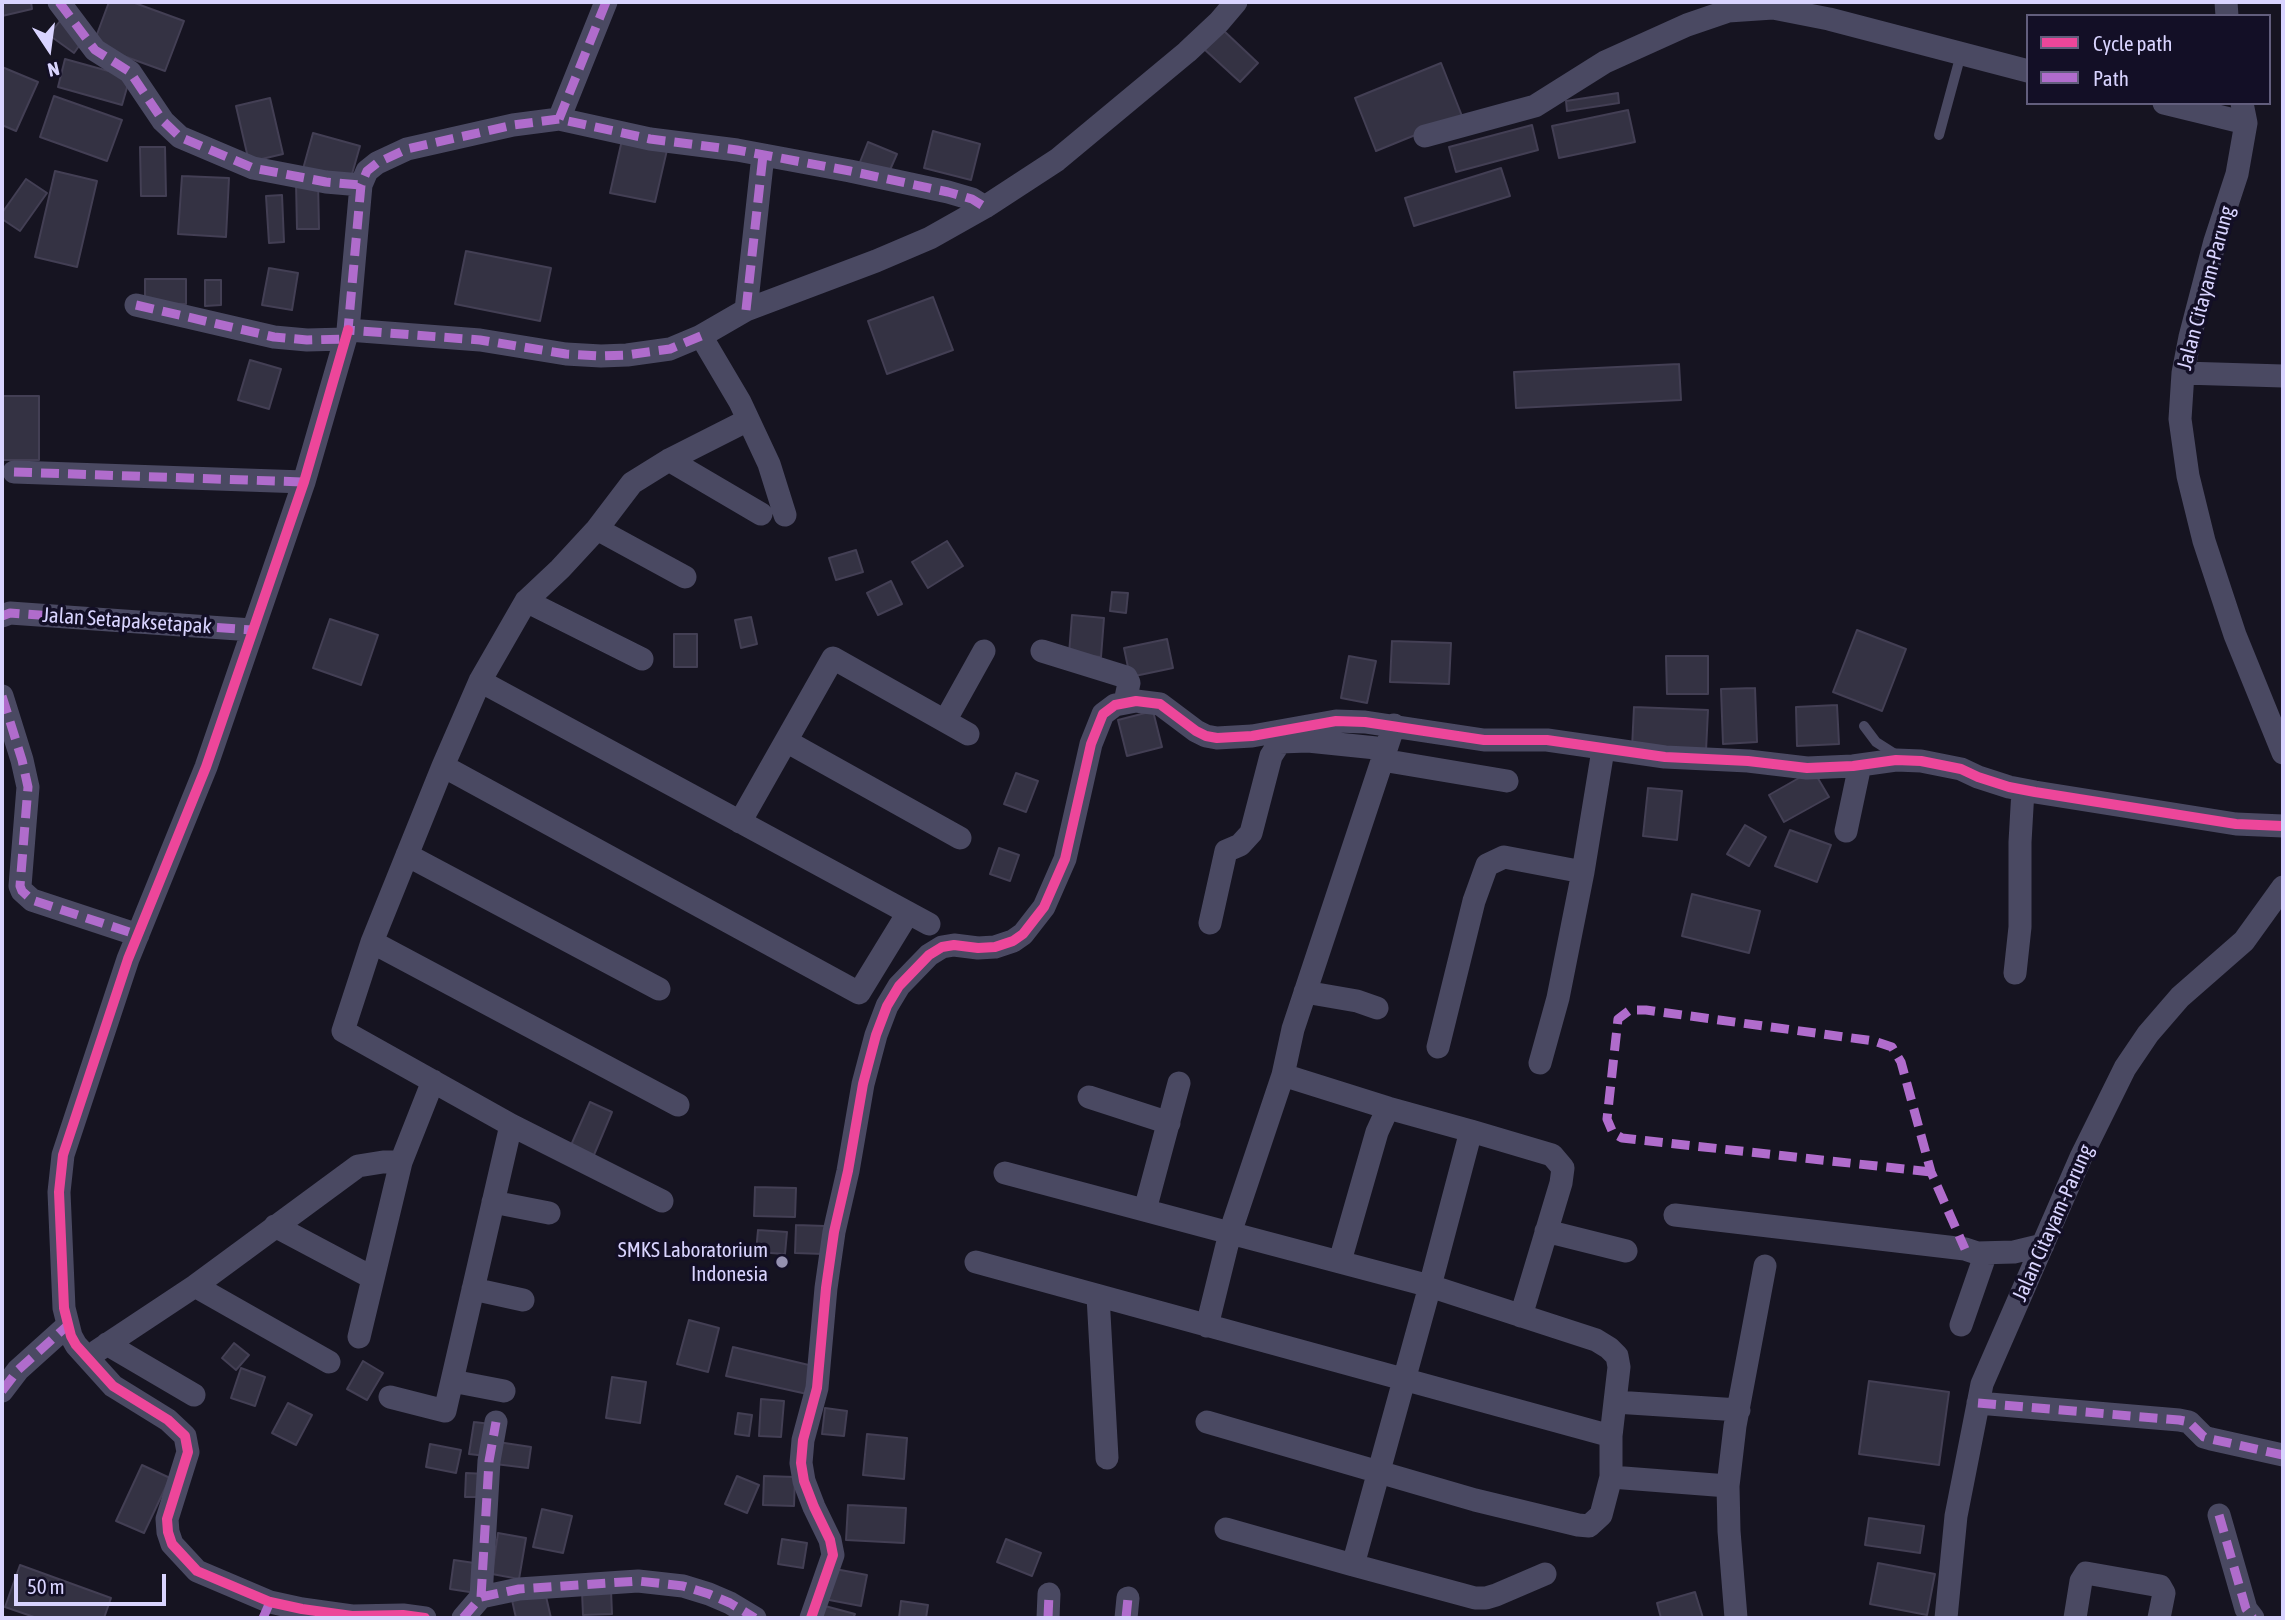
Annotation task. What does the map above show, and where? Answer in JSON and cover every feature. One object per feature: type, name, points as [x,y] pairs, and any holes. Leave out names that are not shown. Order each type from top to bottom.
[{"type":"street","points":[[59,2],[95,50],[130,72],[163,121],[180,137],[253,168],[326,182],[361,184]]},
{"type":"street","points":[[559,119],[606,2]]},
{"type":"street","points":[[136,304],[274,337],[307,340],[346,334],[480,340],[566,354],[601,356],[670,349],[701,336],[746,310],[930,238],[985,207],[1057,160],[1187,52],[1236,2]]},
{"type":"street","points":[[1425,136],[1535,106],[1605,62],[1687,24],[1728,11],[1773,8],[1829,19],[2026,70]]},
{"type":"street","points":[[2180,105],[2244,113]]},
{"type":"street","name":"Jalan Citayam-Parung","points":[[2244,113],[2237,174],[2215,241],[2183,373],[2180,419],[2188,476],[2204,541],[2235,635],[2283,753]]},
{"type":"street","points":[[425,1618],[267,1610],[197,1571],[172,1544],[167,1520],[188,1452],[185,1436],[168,1420],[113,1386],[76,1345],[64,1308],[60,1192],[63,1155],[138,935],[206,768],[304,482],[346,334],[361,184],[367,171],[377,163],[407,149],[513,125],[559,119],[650,139],[763,155],[948,192],[972,199],[985,207]]},
{"type":"street","points":[[746,310],[763,155]]},
{"type":"street","points":[[701,336],[740,402],[769,464],[785,515]]},
{"type":"street","points":[[2183,373],[2283,376]]},
{"type":"street","points":[[662,1200],[511,1125],[343,1031],[372,942],[443,766],[480,681],[526,601],[597,529],[632,483],[668,460],[748,421]]},
{"type":"street","points":[[668,460],[761,514]]},
{"type":"street","points":[[14,472],[304,482]]},
{"type":"street","points":[[597,529],[685,577]]},
{"type":"street","points":[[526,601],[642,659]]},
{"type":"street","name":"Jalan Setapaksetapak","points":[[2,616],[10,613],[252,630]]},
{"type":"street","points":[[945,721],[984,651]]},
{"type":"street","points":[[1042,651],[1126,677],[1129,684],[1125,702]]},
{"type":"street","points":[[740,822],[833,658],[968,734]]},
{"type":"street","points":[[443,766],[859,993],[918,918],[480,681]]},
{"type":"street","points":[[2,696],[28,787],[20,886],[22,891],[32,900],[138,935]]},
{"type":"street","points":[[811,1618],[833,1555],[831,1540],[804,1481],[801,1463],[803,1440],[817,1388],[834,1232],[863,1084],[876,1035],[887,1006],[899,985],[929,955],[942,947],[995,947],[1013,941],[1023,934],[1044,907],[1065,859],[1091,744],[1103,714],[1115,705],[1125,702],[1160,704],[1196,731],[1217,738],[1252,736],[1336,721],[1394,725],[1484,740],[1548,740],[1665,757],[1748,761],[1807,768],[1907,760],[1961,768],[1978,777],[2023,790],[2236,824],[2283,826]]},
{"type":"street","points":[[1208,1326],[1230,1233],[1283,1075],[1293,1029],[1394,725]]},
{"type":"street","points":[[786,741],[960,838]]},
{"type":"street","points":[[1210,923],[1226,851],[1240,845],[1251,833],[1271,756],[1280,742],[1308,741],[1507,781]]},
{"type":"street","points":[[1540,1063],[1558,998],[1583,872],[1603,750]]},
{"type":"street","points":[[1846,831],[1860,765]]},
{"type":"street","points":[[2015,973],[2022,892],[2020,842],[2023,790]]},
{"type":"street","points":[[407,855],[659,989]]},
{"type":"street","points":[[1437,1047],[1474,901],[1487,865],[1504,858],[1583,872]]},
{"type":"street","name":"Jalan Citayam-Parung","points":[[1946,1618],[1956,1516],[1982,1384],[2081,1157],[2125,1068],[2148,1034],[2180,997],[2244,941],[2283,887]]},
{"type":"street","points":[[372,942],[678,1105]]},
{"type":"street","points":[[1305,992],[1357,1001],[1377,1008]]},
{"type":"street","points":[[1283,1075],[1552,1155],[1563,1168],[1521,1316]]},
{"type":"street","points":[[359,1337],[401,1162],[433,1081]]},
{"type":"street","points":[[1145,1210],[1179,1083]]},
{"type":"street","points":[[1089,1097],[1169,1122]]},
{"type":"street","points":[[1340,1261],[1377,1132],[1388,1108]]},
{"type":"street","points":[[390,1397],[445,1410],[511,1125]]},
{"type":"street","points":[[1353,1565],[1471,1131]]},
{"type":"street","points":[[194,1395],[102,1348],[195,1286],[358,1166],[401,1162]]},
{"type":"street","points":[[1005,1173],[1430,1286],[1596,1340],[1617,1356],[1619,1367],[1611,1436],[1611,1477],[1601,1516],[1590,1526],[1562,1522],[1207,1422]]},
{"type":"street","points":[[493,1202],[549,1213]]},
{"type":"street","points":[[1675,1214],[1986,1253],[2014,1252],[2043,1245]]},
{"type":"street","points":[[275,1226],[373,1278]]},
{"type":"street","points":[[1546,1231],[1626,1251]]},
{"type":"street","points":[[1961,1325],[1986,1253]]},
{"type":"street","points":[[976,1262],[1611,1436]]},
{"type":"street","points":[[1736,1618],[1728,1486],[1765,1266]]},
{"type":"street","points":[[195,1286],[330,1362]]},
{"type":"street","points":[[473,1289],[523,1300]]},
{"type":"street","points":[[1098,1296],[1107,1458]]},
{"type":"street","points":[[2,1391],[18,1370],[68,1325]]},
{"type":"street","points":[[452,1381],[504,1391]]},
{"type":"street","points":[[1615,1402],[1739,1410]]},
{"type":"street","points":[[1978,1403],[2179,1420],[2189,1422],[2204,1437],[2283,1455]]},
{"type":"street","points":[[463,1618],[481,1597],[489,1461],[496,1422]]},
{"type":"street","points":[[1611,1477],[1728,1486]]},
{"type":"street","points":[[2219,1515],[2246,1609],[2253,1618]]},
{"type":"street","points":[[1226,1529],[1475,1598],[1496,1595],[1545,1574]]},
{"type":"street","points":[[2075,1618],[2081,1581],[2086,1573],[2160,1586],[2164,1592],[2159,1618]]},
{"type":"street","points":[[481,1597],[519,1589],[638,1581],[683,1586],[709,1594],[755,1618]]},
{"type":"street","points":[[1048,1618],[1049,1594]]},
{"type":"lane","points":[[1939,135],[1961,54]]},
{"type":"lane","points":[[1864,726],[1876,742],[1907,760]]},
{"type":"building","points":[[2,2],[31,2],[32,9],[2,16]]},
{"type":"building","points":[[109,2],[132,2],[184,21],[165,71],[93,45]]},
{"type":"building","points":[[60,21],[84,39],[74,53],[49,35]]},
{"type":"building","points":[[1223,30],[1258,63],[1240,82],[1204,49]]},
{"type":"building","points":[[65,59],[130,77],[122,105],[58,87]]},
{"type":"building","points":[[1441,63],[1462,116],[1376,151],[1355,98]]},
{"type":"building","points":[[2,67],[38,82],[16,131],[2,125]]},
{"type":"building","points":[[1618,93],[1619,103],[1567,111],[1566,101]]},
{"type":"building","points":[[54,96],[122,120],[107,161],[40,137]]},
{"type":"building","points":[[270,98],[283,154],[249,162],[236,106]]},
{"type":"building","points":[[1628,110],[1635,142],[1559,158],[1552,126]]},
{"type":"building","points":[[1532,125],[1538,150],[1456,172],[1449,147]]},
{"type":"building","points":[[933,131],[980,144],[971,180],[924,168]]},
{"type":"building","points":[[313,133],[360,146],[350,181],[303,169]]},
{"type":"building","points":[[622,140],[667,150],[655,202],[610,193]]},
{"type":"building","points":[[868,142],[897,154],[886,179],[858,167]]},
{"type":"building","points":[[140,147],[165,147],[166,196],[141,196]]},
{"type":"building","points":[[1501,168],[1510,196],[1414,226],[1405,198]]},
{"type":"building","points":[[55,171],[97,181],[77,267],[35,257]]},
{"type":"building","points":[[182,176],[229,178],[226,237],[178,234]]},
{"type":"building","points":[[26,179],[47,193],[20,231],[2,219],[2,213]]},
{"type":"building","points":[[318,181],[319,229],[297,229],[296,182]]},
{"type":"building","points":[[282,195],[284,242],[269,243],[266,196]]},
{"type":"building","points":[[466,251],[551,268],[540,321],[455,304]]},
{"type":"building","points":[[269,268],[298,273],[292,310],[262,305]]},
{"type":"building","points":[[145,279],[186,279],[186,304],[145,303]]},
{"type":"building","points":[[205,280],[221,280],[221,305],[205,306]]},
{"type":"building","points":[[933,297],[953,350],[887,374],[868,321]]},
{"type":"building","points":[[250,360],[281,369],[269,409],[238,400]]},
{"type":"building","points":[[1679,364],[1681,400],[1516,408],[1514,372]]},
{"type":"building","points":[[2,396],[39,396],[39,460],[2,460]]},
{"type":"building","points":[[947,541],[963,566],[928,588],[912,562]]},
{"type":"building","points":[[856,550],[863,572],[836,580],[829,558]]},
{"type":"building","points":[[891,581],[902,604],[878,615],[867,593]]},
{"type":"building","points":[[1112,592],[1128,593],[1126,613],[1110,611]]},
{"type":"building","points":[[1072,615],[1104,618],[1101,657],[1069,654]]},
{"type":"building","points":[[751,617],[757,644],[741,648],[735,620]]},
{"type":"building","points":[[330,619],[378,635],[361,685],[313,668]]},
{"type":"building","points":[[1857,630],[1906,649],[1882,711],[1833,692]]},
{"type":"building","points":[[674,634],[697,634],[697,667],[674,667]]},
{"type":"building","points":[[1167,639],[1173,668],[1130,677],[1124,648]]},
{"type":"building","points":[[1392,641],[1451,643],[1449,684],[1390,682]]},
{"type":"building","points":[[1349,656],[1376,661],[1367,703],[1341,698]]},
{"type":"building","points":[[1666,656],[1708,656],[1708,694],[1667,694]]},
{"type":"building","points":[[1755,688],[1757,742],[1723,744],[1721,689]]},
{"type":"building","points":[[1837,705],[1839,744],[1797,746],[1796,707]]},
{"type":"building","points":[[1634,707],[1708,710],[1706,751],[1632,748]]},
{"type":"building","points":[[1153,711],[1162,747],[1127,756],[1118,720]]},
{"type":"building","points":[[1813,770],[1829,797],[1784,822],[1769,795]]},
{"type":"building","points":[[1016,773],[1038,781],[1026,812],[1004,804]]},
{"type":"building","points":[[1648,788],[1682,791],[1677,840],[1643,836]]},
{"type":"building","points":[[1745,825],[1766,837],[1749,866],[1727,854]]},
{"type":"building","points":[[1790,830],[1831,845],[1817,882],[1775,866]]},
{"type":"building","points":[[999,848],[1019,855],[1010,881],[990,874]]},
{"type":"building","points":[[1692,894],[1760,911],[1749,953],[1682,936]]},
{"type":"building","points":[[590,1102],[612,1112],[591,1162],[568,1152]]},
{"type":"building","points":[[755,1187],[796,1188],[795,1217],[754,1216]]},
{"type":"building","points":[[796,1225],[825,1226],[824,1254],[795,1253]]},
{"type":"building","points":[[758,1230],[787,1232],[785,1254],[756,1252]]},
{"type":"building","points":[[689,1320],[719,1328],[708,1372],[677,1364]]},
{"type":"building","points":[[234,1343],[249,1355],[236,1370],[222,1358]]},
{"type":"building","points":[[733,1347],[813,1366],[807,1394],[726,1376]]},
{"type":"building","points":[[363,1361],[383,1373],[367,1400],[347,1389]]},
{"type":"building","points":[[241,1368],[265,1377],[255,1406],[231,1398]]},
{"type":"building","points":[[612,1377],[646,1382],[640,1423],[606,1418]]},
{"type":"building","points":[[1869,1381],[1949,1392],[1939,1465],[1859,1454]]},
{"type":"building","points":[[761,1399],[784,1401],[781,1437],[759,1436]]},
{"type":"building","points":[[288,1403],[312,1415],[296,1445],[272,1433]]},
{"type":"building","points":[[825,1408],[847,1411],[844,1436],[822,1434]]},
{"type":"building","points":[[738,1413],[752,1415],[749,1436],[735,1434]]},
{"type":"building","points":[[474,1422],[491,1424],[486,1456],[469,1454]]},
{"type":"building","points":[[867,1434],[907,1438],[904,1479],[863,1475]]},
{"type":"building","points":[[498,1442],[531,1447],[528,1468],[495,1464]]},
{"type":"building","points":[[430,1444],[461,1450],[456,1473],[426,1467]]},
{"type":"building","points":[[142,1465],[170,1478],[144,1533],[116,1521]]},
{"type":"building","points":[[466,1473],[487,1474],[486,1497],[465,1497]]},
{"type":"building","points":[[737,1476],[759,1485],[747,1513],[725,1504]]},
{"type":"building","points":[[764,1476],[795,1477],[794,1506],[763,1505]]},
{"type":"building","points":[[848,1505],[906,1508],[904,1543],[846,1540]]},
{"type":"building","points":[[542,1509],[572,1516],[563,1553],[533,1547]]},
{"type":"building","points":[[1869,1518],[1924,1526],[1920,1553],[1865,1545]]},
{"type":"building","points":[[498,1533],[526,1538],[519,1579],[492,1574]]},
{"type":"building","points":[[782,1539],[807,1543],[803,1568],[778,1564]]},
{"type":"building","points":[[1006,1539],[1041,1553],[1032,1576],[997,1562]]},
{"type":"building","points":[[454,1560],[481,1564],[476,1593],[450,1589]]},
{"type":"building","points":[[1878,1563],[1935,1574],[1927,1615],[1870,1604]]},
{"type":"building","points":[[20,1565],[111,1598],[104,1618],[37,1618],[5,1607]]},
{"type":"building","points":[[830,1568],[867,1575],[861,1606],[824,1599]]},
{"type":"building","points":[[611,1590],[612,1614],[583,1615],[582,1592]]},
{"type":"building","points":[[545,1592],[551,1618],[516,1618],[512,1600]]},
{"type":"building","points":[[1695,1592],[1703,1618],[1661,1618],[1657,1603]]},
{"type":"building","points":[[901,1601],[928,1605],[926,1618],[899,1618]]},
{"type":"building","points":[[825,1606],[855,1614],[853,1618],[822,1618]]},
{"type":"marked path","points":[[59,2],[95,50],[130,72],[163,121],[180,137],[253,168],[326,182],[361,185]]},
{"type":"marked path","points":[[559,119],[606,2]]},
{"type":"marked path","points":[[701,336],[670,349],[601,356],[566,354],[480,340],[348,330],[361,185],[367,171],[377,163],[407,149],[513,125],[559,119],[650,139],[737,150],[850,171],[948,192],[972,199],[985,207]]},
{"type":"marked path","points":[[746,310],[763,155]]},
{"type":"marked path","points":[[136,305],[274,337],[345,339]]},
{"type":"marked path","points":[[14,472],[304,482]]},
{"type":"marked path","points":[[2,616],[10,613],[252,630]]},
{"type":"marked path","points":[[2,696],[28,787],[20,886],[22,891],[32,900],[138,935]]},
{"type":"marked path","points":[[1931,1172],[1622,1138],[1613,1133],[1607,1119],[1618,1019],[1630,1010],[1646,1010],[1874,1041],[1892,1047],[1901,1062],[1931,1172],[1965,1249]]},
{"type":"marked path","points":[[2,1391],[18,1370],[68,1325]]},
{"type":"marked path","points":[[1978,1403],[2179,1420],[2189,1422],[2204,1437],[2283,1455]]},
{"type":"marked path","points":[[481,1597],[489,1461],[496,1422]]},
{"type":"marked path","points":[[2219,1515],[2246,1609],[2253,1618]]},
{"type":"marked path","points":[[463,1618],[481,1597],[519,1589],[638,1581],[683,1586],[709,1594],[755,1618]]},
{"type":"marked path","points":[[1048,1618],[1049,1594]]},
{"type":"marked path","points":[[1126,1618],[1128,1598]]},
{"type":"marked path","points":[[263,1618],[270,1602]]},
{"type":"cycle path","points":[[348,330],[304,482],[206,767],[128,959],[63,1155],[59,1192],[64,1308],[76,1345],[113,1386],[168,1420],[185,1436],[188,1452],[167,1519],[168,1532],[172,1544],[197,1571],[270,1602],[302,1609],[352,1616],[403,1615],[425,1618]]},
{"type":"cycle path","points":[[811,1618],[833,1555],[830,1540],[804,1481],[801,1463],[803,1440],[817,1388],[834,1232],[863,1084],[876,1035],[887,1006],[899,986],[929,955],[942,947],[995,947],[1013,941],[1023,934],[1044,907],[1065,859],[1091,744],[1103,714],[1115,705],[1136,701],[1160,704],[1196,731],[1217,738],[1252,736],[1336,721],[1365,722],[1484,740],[1547,740],[1665,757],[1748,761],[1807,768],[1853,766],[1896,760],[1921,761],[1961,769],[2009,787],[2035,792],[2236,824],[2283,826]]},
{"type":"place","name":"SMKS Laboratorium Indonesia","points":[[782,1262]]}]
